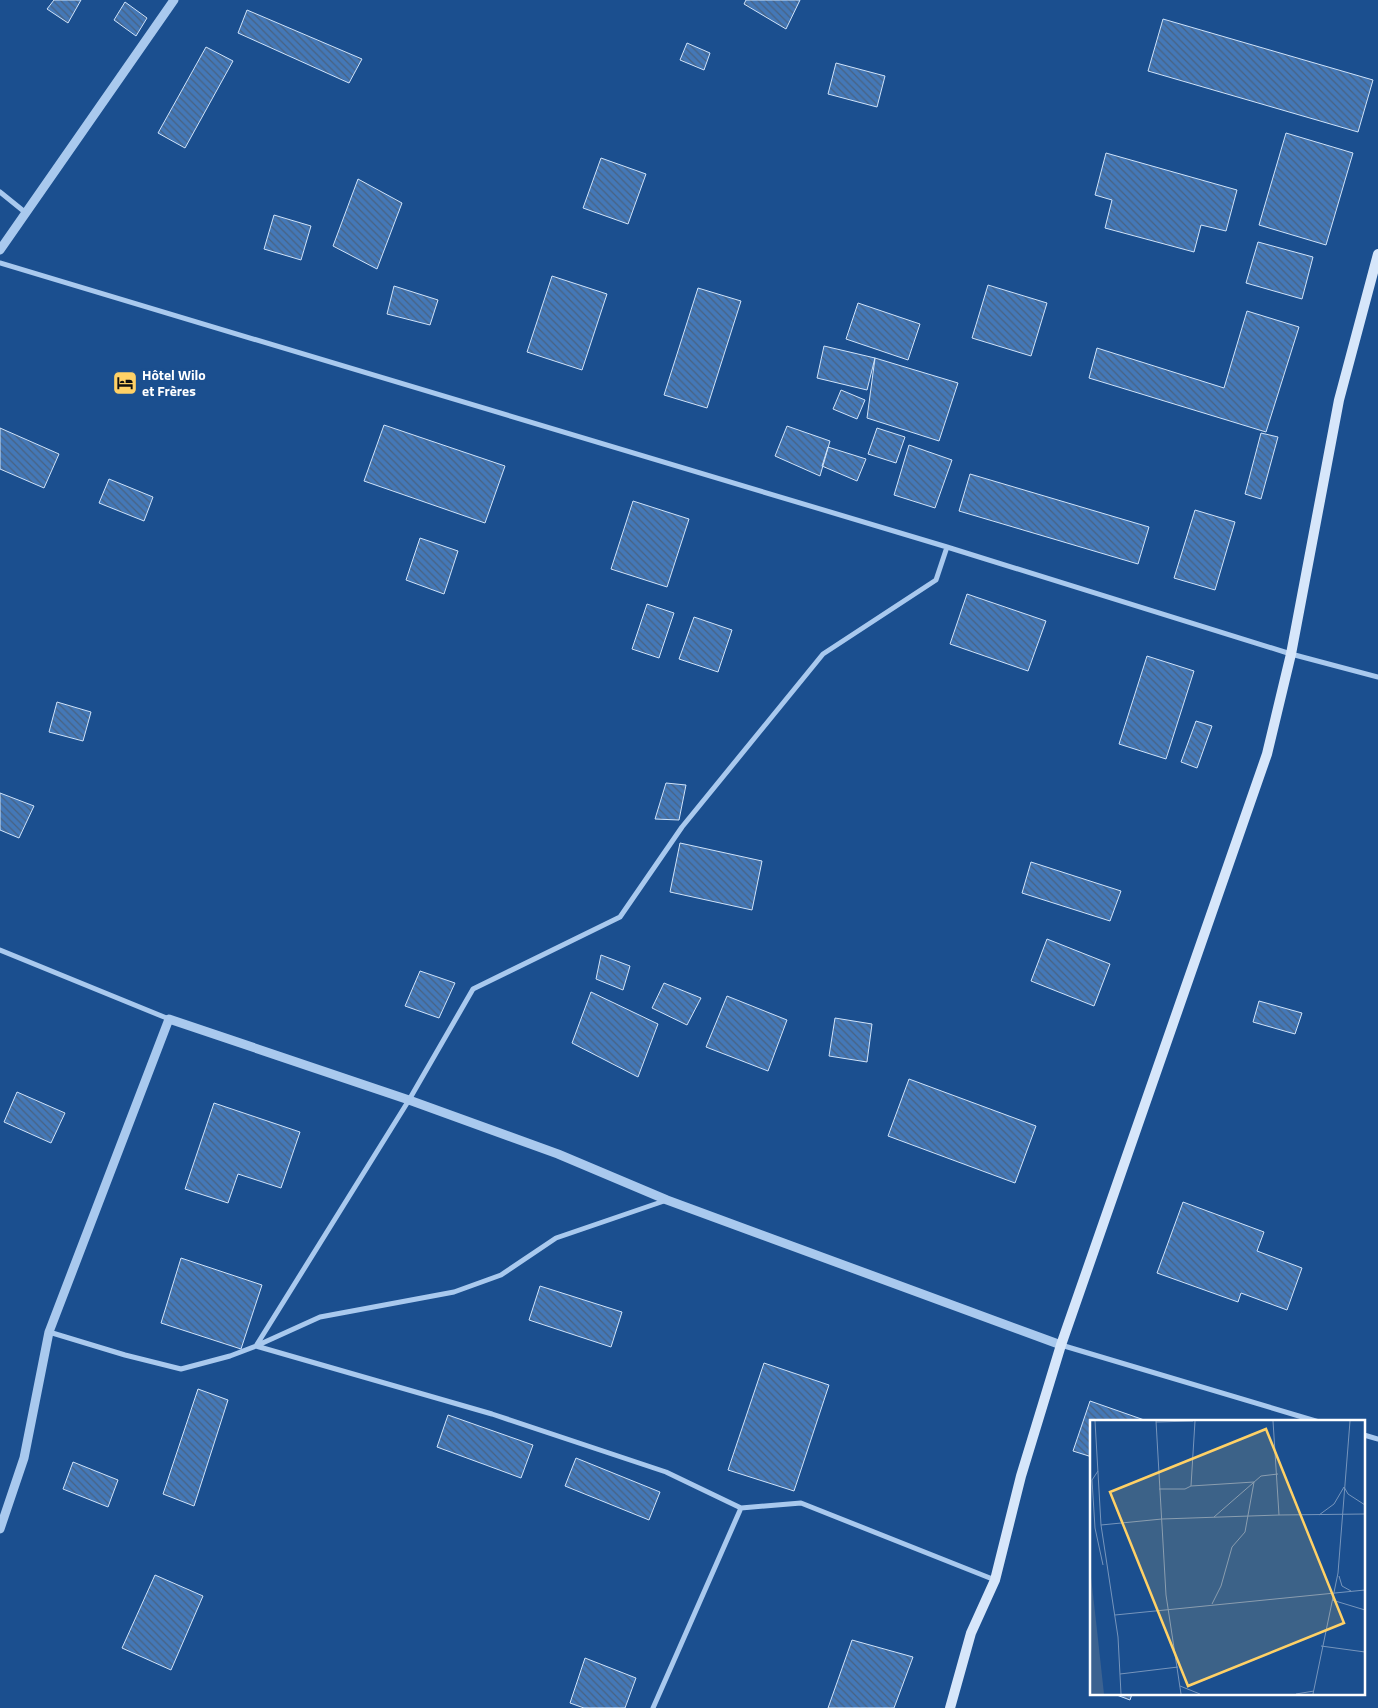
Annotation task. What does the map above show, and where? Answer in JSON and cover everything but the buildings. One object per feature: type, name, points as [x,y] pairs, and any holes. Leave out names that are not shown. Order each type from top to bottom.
[{"type":"main road","points":[[950,1708],[970,1632],[995,1580],[1021,1476],[1061,1345],[1267,754],[1291,654],[1339,400],[1378,254]]},
{"type":"street","points":[[0,250],[174,0]]},
{"type":"street","points":[[0,192],[26,212]]},
{"type":"street","points":[[0,263],[946,547],[1291,654],[1378,677]]},
{"type":"street","points":[[256,1346],[409,1100],[473,989],[620,917],[682,827],[823,654],[936,580],[946,547]]},
{"type":"street","points":[[0,950],[169,1019],[409,1100],[558,1154],[667,1200],[1061,1345],[1312,1420]]},
{"type":"street","points":[[0,1529],[24,1458],[49,1332],[169,1019]]},
{"type":"street","points":[[49,1332],[181,1369],[230,1356],[320,1317],[454,1292],[473,1286],[501,1276],[556,1238],[667,1200]]},
{"type":"street","points":[[256,1346],[511,1420],[666,1472],[741,1508],[802,1503],[995,1580]]},
{"type":"street","points":[[1366,1436],[1378,1440]]},
{"type":"street","points":[[653,1708],[741,1508]]},
{"type":"place","name":"Hôtel Wilo et Frères","points":[[125,383]]}]
